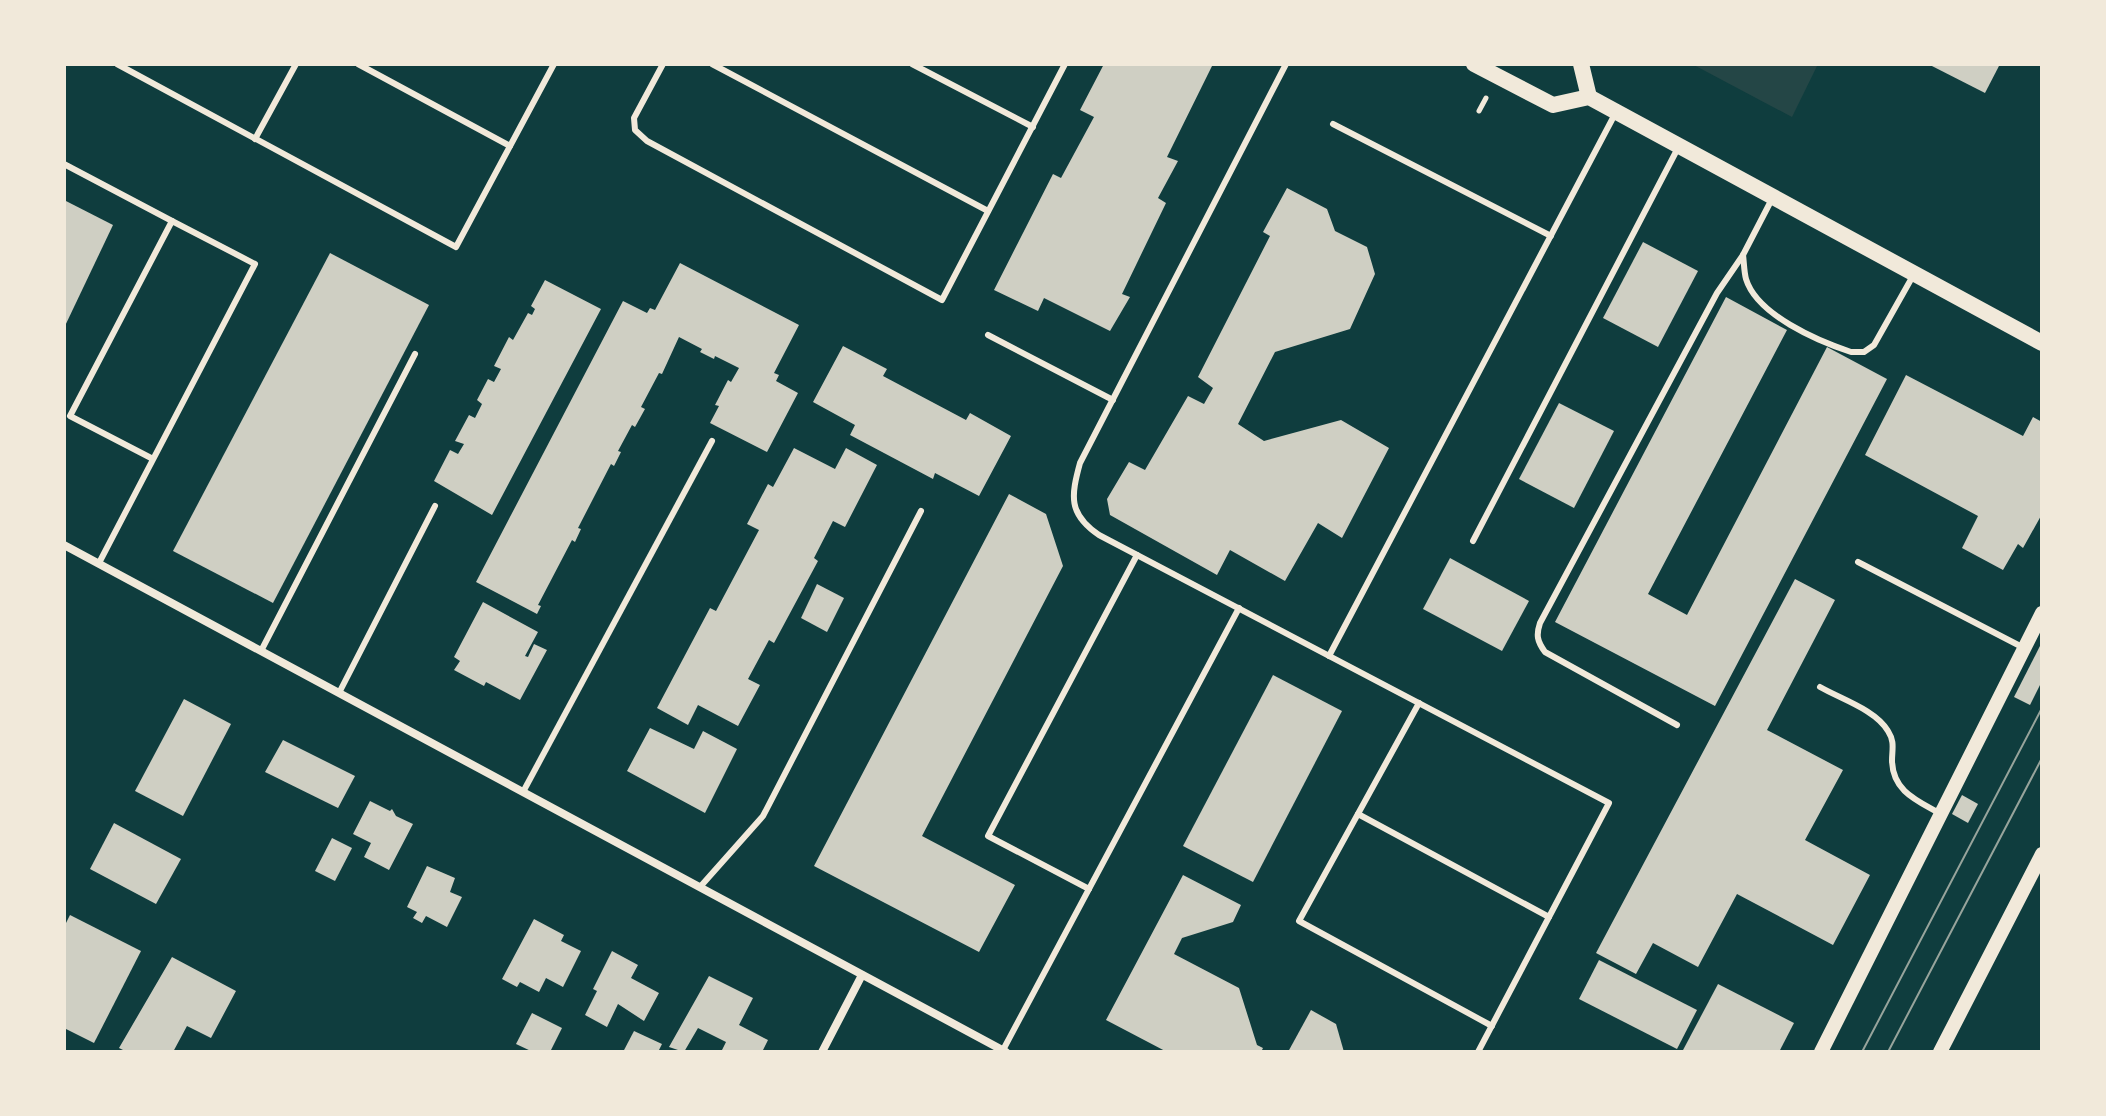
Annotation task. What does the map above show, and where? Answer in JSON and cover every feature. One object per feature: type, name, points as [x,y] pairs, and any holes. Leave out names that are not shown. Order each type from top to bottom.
[{"type":"main road","points":[[1474,64],[1553,105],[1589,97],[2042,343]]},
{"type":"main road","points":[[1581,64],[1589,97]]},
{"type":"street","points":[[64,545],[1005,1051]]},
{"type":"street","points":[[1821,1052],[2042,613]]},
{"type":"street","points":[[1940,1052],[2042,854]]},
{"type":"street","points":[[822,1052],[862,975]]},
{"type":"lane","points":[[117,64],[456,247],[554,64]]},
{"type":"lane","points":[[255,139],[296,64]]},
{"type":"lane","points":[[358,64],[510,146]]},
{"type":"lane","points":[[663,64],[634,118],[635,130],[647,141],[942,300],[1065,64]]},
{"type":"lane","points":[[712,64],[988,211]]},
{"type":"lane","points":[[912,64],[1033,127]]},
{"type":"lane","points":[[1286,64],[1080,463],[1072,494],[1076,511],[1087,527],[1609,803],[1478,1052]]},
{"type":"lane","points":[[1329,656],[1617,112]]},
{"type":"lane","points":[[1333,124],[1551,236]]},
{"type":"lane","points":[[1473,541],[1679,146]]},
{"type":"lane","points":[[64,164],[255,264],[99,563]]},
{"type":"lane","points":[[1677,725],[1545,652],[1538,643],[1537,633],[1717,293],[1743,255],[1774,197]]},
{"type":"lane","points":[[153,459],[70,416],[172,221]]},
{"type":"lane","points":[[1743,255],[1746,280],[1772,314],[1851,352],[1864,352],[1874,345],[1914,274]]},
{"type":"lane","points":[[988,335],[1113,400]]},
{"type":"lane","points":[[261,651],[415,354]]},
{"type":"lane","points":[[523,792],[712,441]]},
{"type":"lane","points":[[339,693],[435,506]]},
{"type":"lane","points":[[700,887],[763,816],[921,511]]},
{"type":"lane","points":[[1089,889],[988,836],[1137,555]]},
{"type":"lane","points":[[1858,562],[2024,648]]},
{"type":"lane","points":[[1005,1051],[1239,608]]},
{"type":"lane","points":[[1820,687],[1873,716],[1886,727],[1894,742],[1892,762],[1895,781],[1907,796],[1940,814]]},
{"type":"lane","points":[[1419,703],[1299,921],[1492,1026]]},
{"type":"lane","points":[[1358,814],[1549,917]]},
{"type":"shaded area","points":[[1692,64],[1818,64],[1792,117]]},
{"type":"building","points":[[1104,64],[1213,64],[1167,157],[1178,161],[1158,198],[1166,203],[1122,294],[1130,297],[1110,331],[1044,298],[1038,311],[994,290],[1053,174],[1061,178],[1094,117],[1080,110]]},
{"type":"building","points":[[1928,64],[2000,64],[1985,93]]},
{"type":"building","points":[[1287,188],[1327,209],[1335,231],[1367,247],[1375,274],[1350,329],[1275,352],[1238,424],[1264,441],[1341,420],[1389,448],[1342,538],[1318,523],[1285,581],[1230,550],[1217,575],[1110,515],[1107,499],[1129,462],[1145,470],[1188,396],[1204,404],[1213,388],[1198,377],[1270,236],[1263,232]]},
{"type":"building","points":[[64,200],[113,225],[64,328]]},
{"type":"building","points":[[1643,242],[1698,271],[1658,347],[1603,318]]},
{"type":"building","points":[[330,253],[429,305],[273,603],[173,551]]},
{"type":"building","points":[[680,263],[799,325],[774,373],[779,375],[776,381],[798,393],[767,452],[710,423],[728,380],[731,382],[739,368],[700,352],[702,349],[679,337],[662,374],[659,373],[641,407],[645,409],[635,427],[632,425],[614,466],[611,464],[578,528],[581,529],[575,542],[572,540],[538,605],[541,606],[537,614],[476,582],[623,301],[647,313],[650,308],[655,310]]},
{"type":"building","points":[[545,280],[601,309],[492,515],[434,481],[450,450],[458,454],[464,444],[455,441],[469,415],[475,418],[482,404],[477,400],[488,379],[494,382],[501,369],[494,366],[509,337],[513,340],[528,313],[532,315],[535,309],[531,306]]},
{"type":"building","points":[[1726,297],[1787,330],[1648,594],[1687,615],[1827,347],[1887,379],[1715,706],[1555,622]]},
{"type":"building","points":[[843,346],[887,369],[883,376],[966,420],[970,413],[1011,436],[979,496],[935,473],[933,479],[850,435],[855,425],[813,402]]},
{"type":"building","points":[[1906,375],[2023,436],[2033,417],[2042,422],[2042,514],[2023,548],[2018,544],[2003,570],[1962,548],[1978,516],[1865,455]]},
{"type":"building","points":[[1559,403],[1614,431],[1574,508],[1519,479]]},
{"type":"building","points":[[794,448],[835,469],[846,448],[877,465],[845,527],[833,521],[814,558],[818,561],[774,643],[769,640],[748,679],[760,685],[738,726],[698,705],[688,725],[657,708],[710,608],[716,611],[759,530],[747,524],[768,484],[773,487]]},
{"type":"building","points":[[1009,494],[1046,514],[1063,566],[922,836],[1015,885],[979,952],[814,866]]},
{"type":"building","points":[[1450,558],[1529,601],[1502,651],[1423,609]]},
{"type":"building","points":[[1795,579],[1835,600],[1767,730],[1843,770],[1805,840],[1870,875],[1833,945],[1737,894],[1698,967],[1653,943],[1636,974],[1596,953]]},
{"type":"building","points":[[817,584],[844,598],[827,632],[801,618]]},
{"type":"building","points":[[483,602],[538,632],[525,656],[528,657],[534,644],[547,650],[520,700],[454,670],[460,661],[454,657]]},
{"type":"building","points":[[2042,642],[2042,681],[2030,705],[2014,697]]},
{"type":"building","points":[[1273,675],[1342,711],[1253,882],[1183,846]]},
{"type":"building","points":[[184,699],[231,724],[183,816],[135,791]]},
{"type":"building","points":[[650,728],[694,749],[703,731],[737,749],[705,813],[627,771]]},
{"type":"building","points":[[283,740],[355,776],[338,808],[265,772]]},
{"type":"building","points":[[1962,795],[1978,804],[1968,823],[1952,814]]},
{"type":"building","points":[[370,801],[390,811],[392,809],[396,816],[413,824],[389,870],[364,857],[371,843],[353,834]]},
{"type":"building","points":[[114,823],[181,859],[156,904],[90,869]]},
{"type":"building","points":[[332,838],[352,848],[335,881],[315,871]]},
{"type":"building","points":[[427,866],[455,878],[450,892],[462,897],[447,927],[426,916],[422,923],[413,918],[417,912],[407,907]]},
{"type":"building","points":[[1183,875],[1241,905],[1233,922],[1182,938],[1174,954],[1239,988],[1257,1045],[1263,1048],[1261,1052],[1167,1052],[1106,1020]]},
{"type":"building","points":[[70,915],[141,951],[94,1043],[64,1028],[64,927]]},
{"type":"building","points":[[534,919],[564,935],[561,941],[581,951],[563,987],[546,978],[539,992],[520,982],[517,987],[502,979]]},
{"type":"building","points":[[612,951],[638,965],[631,978],[659,993],[644,1021],[618,1004],[607,1027],[585,1015],[597,991],[593,989]]},
{"type":"building","points":[[172,957],[236,991],[211,1038],[187,1026],[173,1052],[127,1052],[119,1048]]},
{"type":"building","points":[[1599,960],[1697,1010],[1677,1049],[1579,999]]},
{"type":"building","points":[[709,976],[753,998],[739,1025],[768,1040],[762,1052],[721,1052],[726,1042],[698,1028],[684,1052],[669,1047]]},
{"type":"building","points":[[1718,984],[1794,1023],[1779,1052],[1682,1052]]},
{"type":"building","points":[[1311,1010],[1336,1024],[1344,1052],[1288,1052]]},
{"type":"building","points":[[532,1013],[562,1028],[550,1052],[533,1052],[516,1044]]},
{"type":"building","points":[[634,1031],[662,1044],[658,1052],[623,1052]]},
{"type":"tram line","points":[[1862,1052],[2042,708]]},
{"type":"tram line","points":[[1888,1052],[2042,758]]}]
